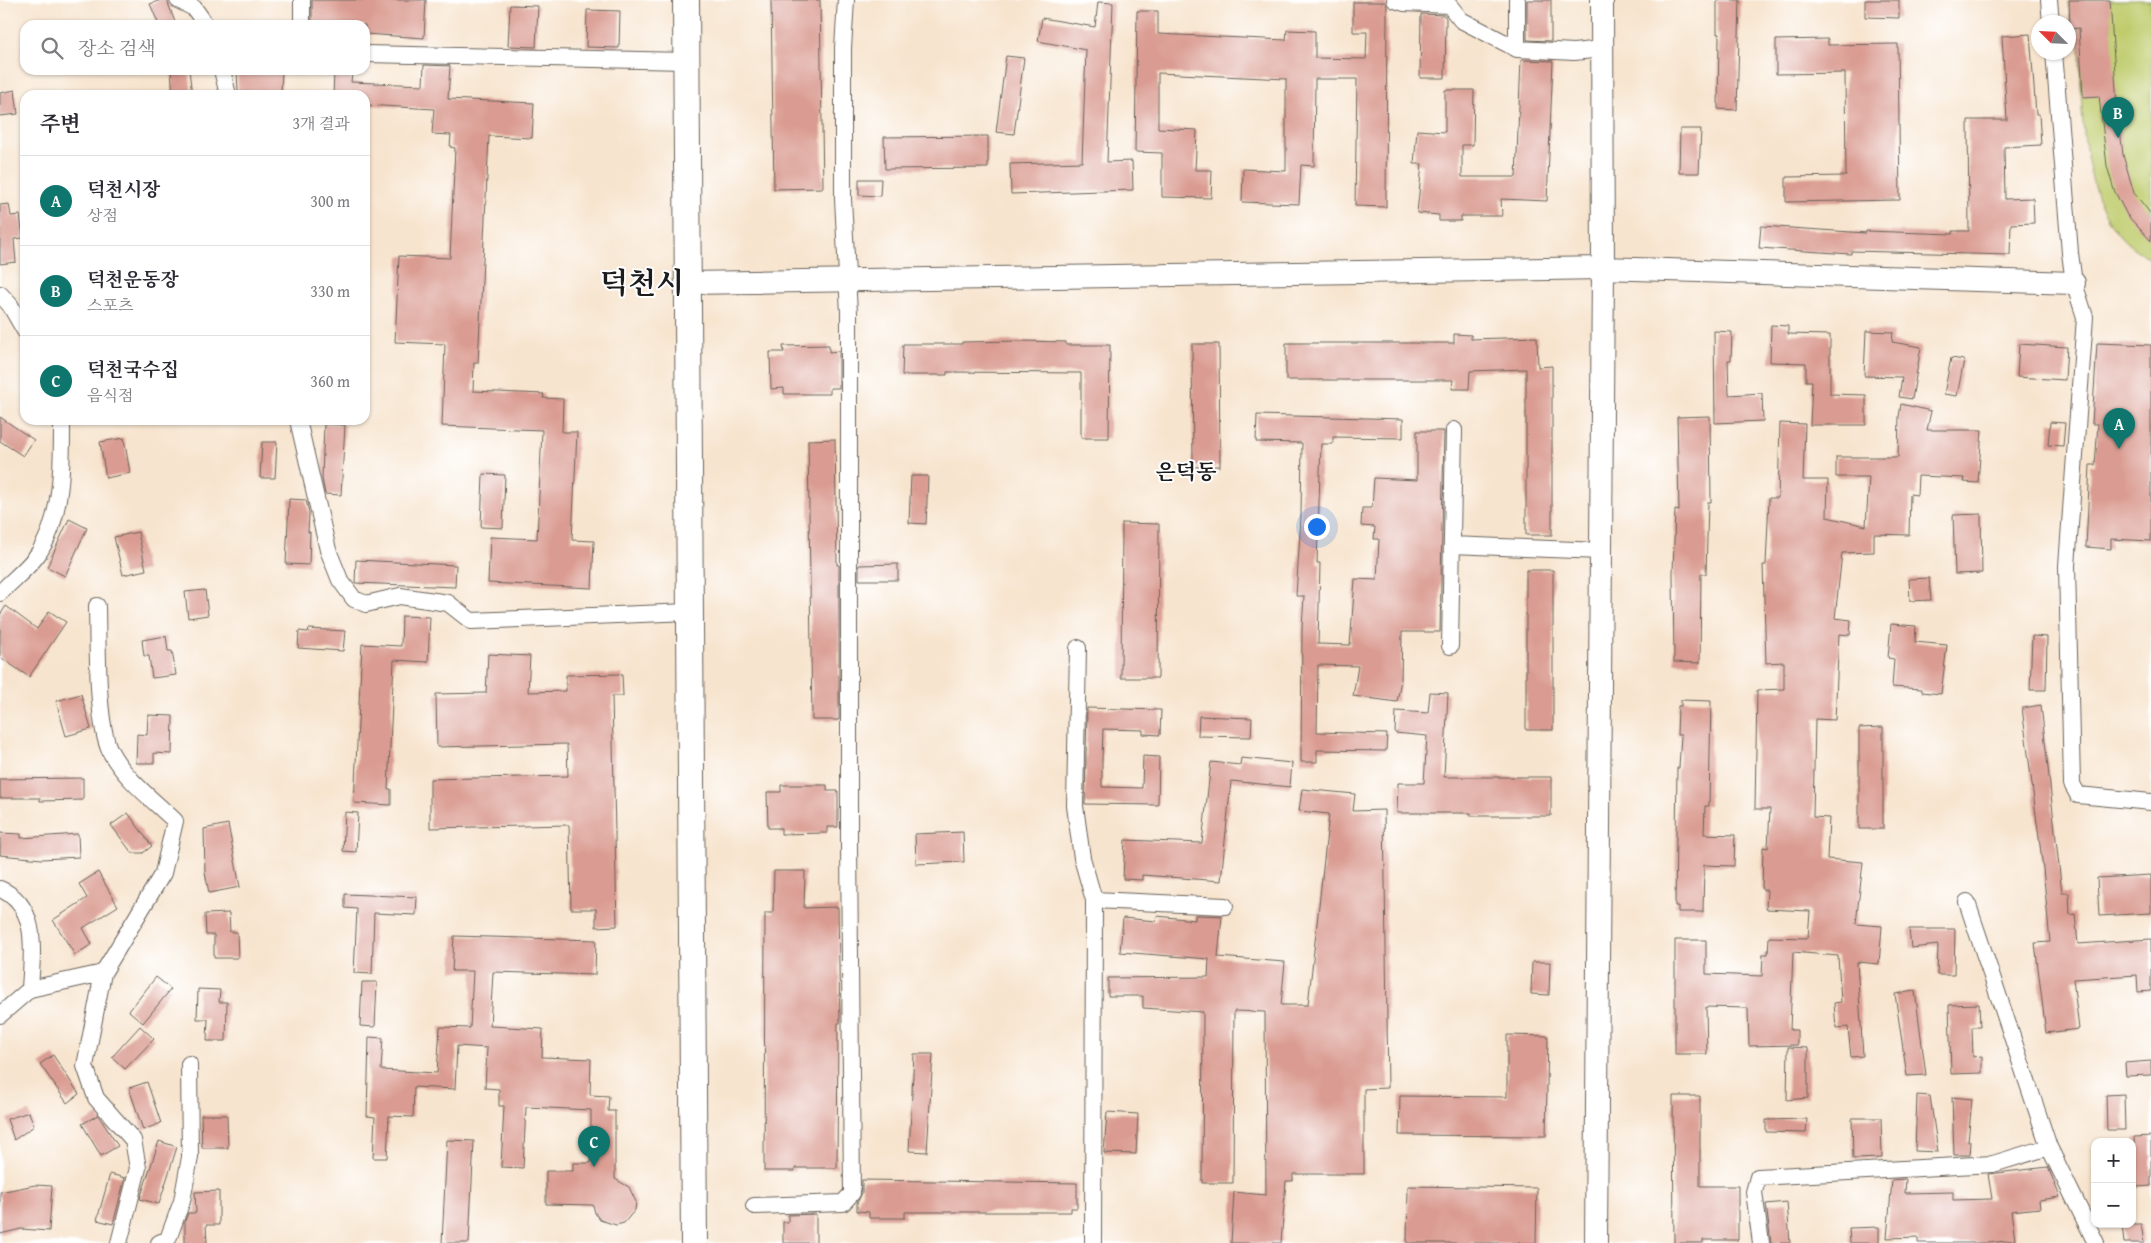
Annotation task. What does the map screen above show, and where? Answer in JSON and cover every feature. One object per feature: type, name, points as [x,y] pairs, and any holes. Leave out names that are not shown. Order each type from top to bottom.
[{"type":"main road","points":[[686,0],[694,1243]]},
{"type":"street","points":[[178,0],[194,8],[202,20]]},
{"type":"street","points":[[302,0],[302,20]]},
{"type":"street","points":[[754,1206],[843,1203],[852,1193],[848,280],[843,199],[843,48],[846,0]]},
{"type":"street","points":[[1395,0],[1404,3],[1450,5],[1461,20],[1517,49],[1574,52],[1602,49]]},
{"type":"street","points":[[1517,0],[1517,49]]},
{"type":"street","points":[[1596,1243],[1603,268],[1602,0]]},
{"type":"street","points":[[2049,0],[2050,15]]},
{"type":"street","points":[[370,54],[686,61]]},
{"type":"street","points":[[2055,60],[2074,283],[2085,317],[2067,566],[2072,784],[2078,795],[2151,802]]},
{"type":"street","points":[[223,75],[227,90]]},
{"type":"street","points":[[687,283],[1603,268],[2074,283]]},
{"type":"street","points":[[0,294],[10,305],[20,322]]},
{"type":"street","points":[[0,593],[40,552],[56,511],[62,458],[62,425]]},
{"type":"street","points":[[299,425],[328,550],[340,580],[354,598],[366,604],[400,596],[448,603],[471,621],[689,612]]},
{"type":"street","points":[[1450,646],[1454,430]]},
{"type":"street","points":[[1452,546],[1601,551]]},
{"type":"street","points":[[97,606],[102,717],[110,750],[127,774],[175,821],[163,873],[103,973],[85,1066],[96,1098],[133,1140],[138,1168],[119,1243]]},
{"type":"street","points":[[1078,648],[1075,806],[1082,858],[1094,900],[1093,1243]]},
{"type":"street","points":[[0,889],[13,895],[30,919],[32,952],[30,989]]},
{"type":"street","points":[[1094,900],[1225,906]]},
{"type":"street","points":[[1967,902],[2049,1147],[2096,1243]]},
{"type":"street","points":[[0,1015],[30,989],[103,973]]},
{"type":"street","points":[[159,1243],[168,1239],[182,1201],[190,1157],[189,1064]]},
{"type":"street","points":[[1761,1243],[1754,1192],[1758,1177],[1993,1164],[2049,1147]]},
{"type":"green space","points":[[2069,0],[2151,0],[2151,258],[2126,242],[2107,218],[2095,189],[2087,157],[2083,123],[2079,29],[2076,29],[2076,15],[2070,15]]},
{"type":"building","points":[[167,0],[174,20],[157,20],[150,4]]},
{"type":"building","points":[[312,0],[426,0],[424,38],[370,34],[370,20],[312,20]]},
{"type":"building","points":[[771,0],[820,0],[823,188],[774,189]]},
{"type":"building","points":[[1527,0],[1551,0],[1551,41],[1527,40]]},
{"type":"building","points":[[1717,0],[1740,0],[1737,110],[1718,109],[1719,34],[1717,34]]},
{"type":"building","points":[[1865,0],[1899,0],[1899,18],[1865,17]]},
{"type":"building","points":[[2069,0],[2110,0],[2117,105],[2123,155],[2134,193],[2151,214],[2151,241],[2127,215],[2114,190],[2107,166],[2099,96],[2083,97],[2079,28],[2076,28],[2076,15],[2070,15]]},
{"type":"building","points":[[1098,2],[1113,3],[1107,162],[1132,161],[1133,190],[1011,194],[1010,164],[1082,162],[1086,50],[1038,41],[1042,18],[1095,27]]},
{"type":"building","points":[[1353,2],[1385,2],[1387,6],[1386,207],[1355,206],[1357,79],[1315,79],[1314,166],[1301,165],[1299,204],[1242,202],[1243,169],[1286,171],[1286,79],[1158,73],[1158,128],[1197,130],[1195,170],[1212,170],[1211,198],[1162,197],[1162,153],[1135,152],[1137,11],[1158,11],[1158,34],[1286,40],[1287,30],[1315,31],[1315,58],[1366,59],[1367,32],[1353,32]]},
{"type":"building","points":[[510,5],[538,6],[536,47],[508,46]]},
{"type":"building","points":[[587,10],[620,11],[619,48],[586,47]]},
{"type":"building","points":[[1421,14],[1444,15],[1446,18],[1445,78],[1420,78]]},
{"type":"building","points":[[2030,34],[2036,114],[2039,114],[2041,145],[2004,147],[2005,199],[2033,198],[2034,223],[2011,224],[2010,255],[1851,251],[1851,254],[1759,248],[1761,226],[1866,233],[1866,231],[1953,234],[1953,231],[1969,231],[1968,120],[2007,120],[2002,36]]},
{"type":"building","points":[[1828,39],[1828,45],[1898,44],[1900,200],[1786,202],[1786,177],[1846,176],[1845,73],[1776,74],[1776,40]]},
{"type":"building","points":[[1006,56],[1024,58],[1014,134],[996,132]]},
{"type":"building","points":[[1521,60],[1553,61],[1547,201],[1501,199],[1502,216],[1461,216],[1461,221],[1439,221],[1439,215],[1417,213],[1422,164],[1414,164],[1417,130],[1445,132],[1445,90],[1474,90],[1473,145],[1462,145],[1462,177],[1516,177]]},
{"type":"building","points":[[424,65],[450,66],[448,99],[534,103],[532,138],[489,136],[478,363],[474,363],[473,391],[544,394],[543,398],[563,399],[562,432],[577,432],[572,540],[594,541],[592,588],[488,583],[490,537],[537,539],[542,430],[442,426],[445,344],[395,342],[399,256],[450,258],[455,148],[450,147],[451,135],[432,134],[434,109],[370,105],[370,90],[333,90],[334,75],[352,75],[351,82],[423,85]]},
{"type":"building","points":[[171,75],[190,75],[191,90],[173,90]]},
{"type":"building","points":[[237,75],[282,75],[281,90],[238,90]]},
{"type":"building","points":[[15,90],[18,114],[0,116],[0,93]]},
{"type":"building","points":[[1680,129],[1701,129],[1699,173],[1679,173]]},
{"type":"building","points":[[988,136],[988,168],[885,169],[884,137]]},
{"type":"building","points":[[859,179],[881,179],[880,196],[859,195]]},
{"type":"building","points":[[9,204],[11,216],[20,215],[20,238],[14,239],[16,262],[0,264],[0,205]]},
{"type":"building","points":[[1771,325],[1788,326],[1788,334],[1830,335],[1830,394],[1866,395],[1866,425],[1810,425],[1812,381],[1806,381],[1806,363],[1770,362]]},
{"type":"building","points":[[1714,331],[1732,332],[1731,360],[1728,360],[1729,395],[1762,393],[1763,421],[1715,423]]},
{"type":"building","points":[[1866,331],[1893,332],[1892,342],[1921,347],[1912,399],[1899,397],[1902,377],[1864,376]]},
{"type":"building","points":[[1454,334],[1471,335],[1471,339],[1537,337],[1538,367],[1552,366],[1552,535],[1526,535],[1526,369],[1470,371],[1469,389],[1452,389],[1453,380],[1286,380],[1286,343],[1454,343]]},
{"type":"building","points":[[1022,341],[1066,342],[1066,345],[1110,345],[1109,438],[1081,438],[1081,373],[947,372],[947,375],[902,375],[903,344]]},
{"type":"building","points":[[2097,343],[2151,345],[2151,541],[2111,539],[2111,549],[2086,547],[2090,465],[2095,465],[2098,424],[2092,424]]},
{"type":"building","points":[[1192,344],[1219,344],[1220,466],[1193,467]]},
{"type":"building","points":[[2019,344],[2067,347],[2065,380],[2017,377]]},
{"type":"building","points":[[829,345],[829,352],[839,351],[839,388],[830,388],[830,394],[784,394],[784,388],[771,389],[770,352],[784,352],[783,346]]},
{"type":"building","points":[[1951,358],[1964,360],[1957,396],[1944,394]]},
{"type":"building","points":[[1901,404],[1931,411],[1927,430],[1982,430],[1978,483],[1964,482],[1965,478],[1918,476],[1917,495],[1910,494],[1909,535],[1874,534],[1874,552],[1842,553],[1835,618],[1851,620],[1850,635],[1839,634],[1835,720],[1815,719],[1813,817],[1829,818],[1827,859],[1863,862],[1856,924],[1882,926],[1879,964],[1857,962],[1863,1056],[1851,1057],[1848,1027],[1836,1028],[1834,1003],[1841,1002],[1838,956],[1793,952],[1790,1030],[1797,1030],[1797,1045],[1749,1046],[1748,1008],[1706,1007],[1707,1054],[1675,1054],[1675,940],[1706,940],[1706,974],[1762,976],[1763,954],[1768,954],[1769,937],[1808,938],[1810,911],[1766,909],[1767,890],[1762,890],[1763,847],[1768,848],[1770,809],[1755,809],[1757,690],[1784,689],[1784,662],[1766,663],[1763,565],[1766,565],[1769,498],[1778,498],[1780,423],[1805,424],[1803,480],[1828,480],[1827,517],[1866,526],[1869,477],[1836,477],[1836,457],[1898,457]]},
{"type":"building","points":[[1257,415],[1403,419],[1403,438],[1333,437],[1333,444],[1321,444],[1317,563],[1320,563],[1318,644],[1350,645],[1355,579],[1377,580],[1379,539],[1374,539],[1375,527],[1361,526],[1362,508],[1372,508],[1374,478],[1417,480],[1417,431],[1444,431],[1440,632],[1402,632],[1401,680],[1397,702],[1353,696],[1358,666],[1318,665],[1317,732],[1387,734],[1386,751],[1317,750],[1317,762],[1301,762],[1304,596],[1296,596],[1301,517],[1302,443],[1256,442]]},
{"type":"building","points":[[1710,416],[1711,502],[1708,502],[1706,574],[1701,574],[1700,663],[1674,662],[1673,573],[1675,510],[1679,511],[1677,417]]},
{"type":"building","points":[[0,417],[34,440],[23,456],[0,441]]},
{"type":"building","points":[[2050,422],[2065,423],[2063,446],[2048,445]]},
{"type":"building","points":[[324,425],[345,425],[341,495],[325,494],[322,478]]},
{"type":"building","points":[[124,438],[130,473],[106,478],[100,442]]},
{"type":"building","points":[[835,439],[837,565],[839,565],[839,720],[812,720],[808,440]]},
{"type":"building","points":[[262,442],[277,442],[275,478],[260,478]]},
{"type":"building","points":[[483,474],[505,475],[503,528],[481,527]]},
{"type":"building","points":[[911,476],[928,476],[926,524],[909,523]]},
{"type":"building","points":[[289,499],[306,500],[309,513],[308,532],[310,532],[309,565],[286,564]]},
{"type":"building","points":[[1981,514],[1982,573],[1955,574],[1953,515]]},
{"type":"building","points":[[69,519],[87,528],[65,576],[47,567]]},
{"type":"building","points":[[1122,523],[1159,524],[1158,678],[1121,678]]},
{"type":"building","points":[[138,532],[146,570],[123,575],[114,537]]},
{"type":"building","points":[[356,560],[456,565],[455,587],[355,583]]},
{"type":"building","points":[[898,564],[898,580],[859,580],[859,565]]},
{"type":"building","points":[[1526,570],[1553,570],[1553,730],[1526,730]]},
{"type":"building","points":[[1929,578],[1931,600],[1910,601],[1909,579]]},
{"type":"building","points":[[205,590],[208,615],[188,618],[185,592]]},
{"type":"building","points":[[6,606],[37,629],[49,611],[66,622],[29,677],[0,657],[0,615]]},
{"type":"building","points":[[402,616],[430,617],[428,662],[394,660],[388,789],[391,789],[391,805],[354,803],[362,644],[401,646]]},
{"type":"building","points":[[1891,624],[1916,626],[1915,642],[1947,645],[1941,694],[1922,692],[1922,689],[1892,687],[1894,659],[1888,658]]},
{"type":"building","points":[[309,629],[345,631],[343,651],[298,648],[299,631],[308,632]]},
{"type":"building","points":[[166,636],[168,651],[172,651],[176,675],[152,678],[149,656],[144,656],[142,640]]},
{"type":"building","points":[[2032,636],[2047,637],[2046,690],[2030,690]]},
{"type":"building","points":[[488,654],[530,656],[528,692],[566,691],[566,675],[622,674],[623,696],[612,696],[617,926],[596,927],[596,909],[571,909],[569,825],[430,828],[430,779],[568,776],[567,744],[437,747],[436,694],[486,693]]},
{"type":"building","points":[[1430,692],[1448,693],[1444,777],[1551,777],[1551,816],[1471,816],[1471,813],[1397,813],[1398,783],[1424,783],[1427,736],[1395,733],[1396,711],[1428,713]]},
{"type":"building","points":[[81,694],[91,729],[66,736],[56,701]]},
{"type":"building","points":[[1681,700],[1711,701],[1709,806],[1705,806],[1704,834],[1735,835],[1734,866],[1704,865],[1703,912],[1678,912],[1678,906],[1675,906],[1677,768],[1679,768],[1681,735],[1677,735],[1678,706],[1681,706]]},
{"type":"building","points":[[2041,705],[2062,893],[2069,893],[2070,915],[2075,914],[2078,944],[2151,939],[2151,991],[2138,992],[2137,975],[2073,979],[2079,1029],[2046,1033],[2035,943],[2050,942],[2043,868],[2022,708]]},
{"type":"building","points":[[1087,708],[1161,710],[1160,735],[1143,734],[1143,730],[1103,729],[1102,760],[1102,787],[1142,788],[1143,756],[1159,757],[1158,805],[1085,804]]},
{"type":"building","points":[[148,715],[173,716],[172,754],[154,753],[154,763],[136,763],[137,734],[147,735]]},
{"type":"building","points":[[1199,716],[1252,718],[1251,737],[1198,736]]},
{"type":"building","points":[[1883,727],[1883,829],[1859,829],[1859,728]]},
{"type":"building","points":[[1241,758],[1292,763],[1290,787],[1231,781],[1221,881],[1142,875],[1142,880],[1123,879],[1125,840],[1202,843],[1211,762],[1240,765]]},
{"type":"building","points":[[83,778],[83,800],[40,801],[40,798],[0,798],[0,779]]},
{"type":"building","points":[[781,785],[827,785],[827,791],[838,791],[838,827],[827,827],[827,833],[781,834],[781,828],[768,828],[767,792],[781,792]]},
{"type":"building","points":[[1302,789],[1355,794],[1353,811],[1384,810],[1388,1088],[1364,1089],[1364,1174],[1293,1174],[1293,1181],[1286,1181],[1281,1243],[1231,1243],[1234,1192],[1266,1195],[1265,1012],[1234,1011],[1233,1183],[1202,1183],[1203,1012],[1143,1008],[1143,996],[1108,996],[1108,978],[1208,977],[1209,959],[1120,952],[1123,918],[1156,921],[1157,916],[1195,920],[1195,915],[1222,916],[1218,957],[1285,962],[1281,1005],[1308,1005],[1329,814],[1299,811]]},
{"type":"building","points":[[345,812],[358,813],[356,852],[343,851]]},
{"type":"building","points":[[128,813],[152,846],[143,853],[132,853],[111,825]]},
{"type":"building","points":[[228,824],[240,887],[209,893],[205,872],[204,829]]},
{"type":"building","points":[[963,832],[964,862],[916,864],[915,834]]},
{"type":"building","points":[[0,833],[21,834],[21,838],[78,834],[79,857],[42,859],[0,855]]},
{"type":"building","points":[[774,871],[805,871],[804,908],[838,907],[840,1023],[838,1023],[837,1168],[795,1168],[795,1171],[764,1171],[765,913],[773,913]]},
{"type":"building","points":[[98,872],[118,906],[83,928],[92,944],[75,955],[53,920],[87,898],[79,884]]},
{"type":"building","points":[[2151,875],[2151,913],[2099,916],[2097,878]]},
{"type":"building","points":[[345,894],[417,897],[416,915],[374,913],[372,974],[354,973],[357,909],[345,908]]},
{"type":"building","points":[[229,913],[230,932],[237,932],[238,958],[214,958],[214,935],[206,935],[205,914]]},
{"type":"building","points":[[1909,929],[1955,929],[1954,975],[1937,975],[1938,945],[1911,948]]},
{"type":"building","points":[[454,936],[596,940],[595,975],[493,972],[490,1026],[543,1029],[542,1057],[591,1059],[590,1095],[609,1096],[608,1111],[615,1111],[615,1179],[629,1187],[636,1202],[635,1210],[624,1223],[616,1225],[600,1220],[595,1213],[593,1205],[546,1204],[546,1171],[573,1171],[573,1163],[591,1163],[591,1110],[526,1107],[523,1168],[501,1167],[504,1106],[499,1106],[499,1089],[485,1088],[487,1048],[457,1046],[455,1089],[414,1087],[413,1117],[389,1116],[387,1158],[373,1158],[375,1117],[367,1116],[369,1037],[383,1038],[381,1070],[437,1073],[440,1027],[470,1028],[473,971],[452,971]]},
{"type":"building","points":[[1532,962],[1550,962],[1549,995],[1531,994]]},
{"type":"building","points":[[156,977],[171,989],[143,1023],[129,1011]]},
{"type":"building","points":[[362,982],[377,982],[375,1027],[360,1026]]},
{"type":"building","points":[[198,989],[220,990],[219,1002],[227,1002],[226,1041],[207,1041],[208,1019],[197,1019]]},
{"type":"building","points":[[1915,991],[1926,1075],[1907,1076],[1895,994]]},
{"type":"building","points":[[1979,1004],[1980,1027],[1972,1027],[1973,1057],[1982,1056],[1982,1073],[1951,1074],[1949,1005]]},
{"type":"building","points":[[140,1026],[154,1039],[125,1069],[112,1057]]},
{"type":"building","points":[[1507,1035],[1548,1036],[1546,1136],[1399,1135],[1400,1096],[1507,1097]]},
{"type":"building","points":[[1788,1047],[1808,1048],[1808,1098],[1787,1100]]},
{"type":"building","points":[[914,1054],[933,1054],[927,1152],[909,1151]]},
{"type":"building","points":[[53,1055],[79,1094],[67,1103],[40,1064]]},
{"type":"building","points":[[2151,1061],[2151,1075],[2126,1076],[2125,1063]]},
{"type":"building","points":[[147,1082],[161,1123],[143,1130],[129,1088]]},
{"type":"building","points":[[2124,1094],[2125,1130],[2107,1130],[2106,1095]]},
{"type":"building","points":[[1917,1095],[1930,1096],[1938,1152],[1915,1151]]},
{"type":"building","points":[[1673,1096],[1700,1096],[1700,1186],[1738,1186],[1738,1240],[1703,1240],[1703,1243],[1674,1243]]},
{"type":"building","points":[[1952,1097],[1972,1099],[1968,1142],[1971,1142],[1970,1155],[1954,1155]]},
{"type":"building","points":[[29,1112],[34,1126],[14,1140],[7,1119]]},
{"type":"building","points":[[1107,1112],[1138,1114],[1136,1154],[1104,1153]]},
{"type":"building","points":[[98,1115],[118,1146],[101,1156],[82,1124]]},
{"type":"building","points":[[201,1115],[227,1115],[228,1148],[202,1148]]},
{"type":"building","points":[[1852,1118],[1881,1118],[1882,1158],[1853,1159]]},
{"type":"building","points":[[1807,1119],[1806,1133],[1766,1132],[1766,1120]]},
{"type":"building","points":[[2151,1136],[2151,1186],[2137,1187],[2136,1138],[2134,1137]]},
{"type":"building","points":[[447,1140],[474,1141],[469,1243],[442,1243]]},
{"type":"building","points":[[159,1141],[177,1147],[159,1204],[140,1199]]},
{"type":"building","points":[[2048,1167],[2060,1197],[2039,1200],[2040,1208],[2011,1211],[2015,1240],[1988,1243],[1918,1243],[1918,1237],[1887,1238],[1892,1180],[1906,1179],[1905,1193],[1953,1192],[1953,1200],[1992,1199],[1988,1174]]},
{"type":"building","points":[[110,1174],[125,1178],[113,1224],[97,1220]]},
{"type":"building","points":[[862,1180],[1077,1183],[1077,1208],[1071,1208],[1071,1212],[905,1212],[905,1218],[869,1218],[869,1212],[857,1211],[857,1203],[862,1193]]},
{"type":"building","points":[[35,1185],[52,1186],[49,1231],[21,1229],[0,1234],[0,1192]]},
{"type":"building","points":[[1408,1186],[1537,1188],[1536,1243],[1407,1243]]},
{"type":"building","points":[[219,1191],[219,1225],[206,1225],[207,1243],[185,1243],[185,1221],[188,1213],[196,1213],[195,1192]]},
{"type":"building","points":[[1787,1202],[1790,1243],[1771,1243],[1766,1204]]},
{"type":"building","points":[[816,1214],[816,1243],[783,1243],[783,1222],[788,1222],[788,1215]]},
{"type":"building","points":[[2136,1224],[2141,1224],[2144,1243],[2124,1243],[2122,1228],[2136,1228]]},
{"type":"building","points":[[1879,1227],[1879,1243],[1850,1243],[1849,1228]]},
{"type":"place","name":"덕천운동장","points":[[2118,138]]},
{"type":"place","name":"덕천시장","points":[[2119,449]]},
{"type":"place","name":"덕천국수집","points":[[594,1167]]},
{"type":"district","name":"덕천시","points":[[642,282]]},
{"type":"district","name":"은덕동","points":[[1186,471]]}]
